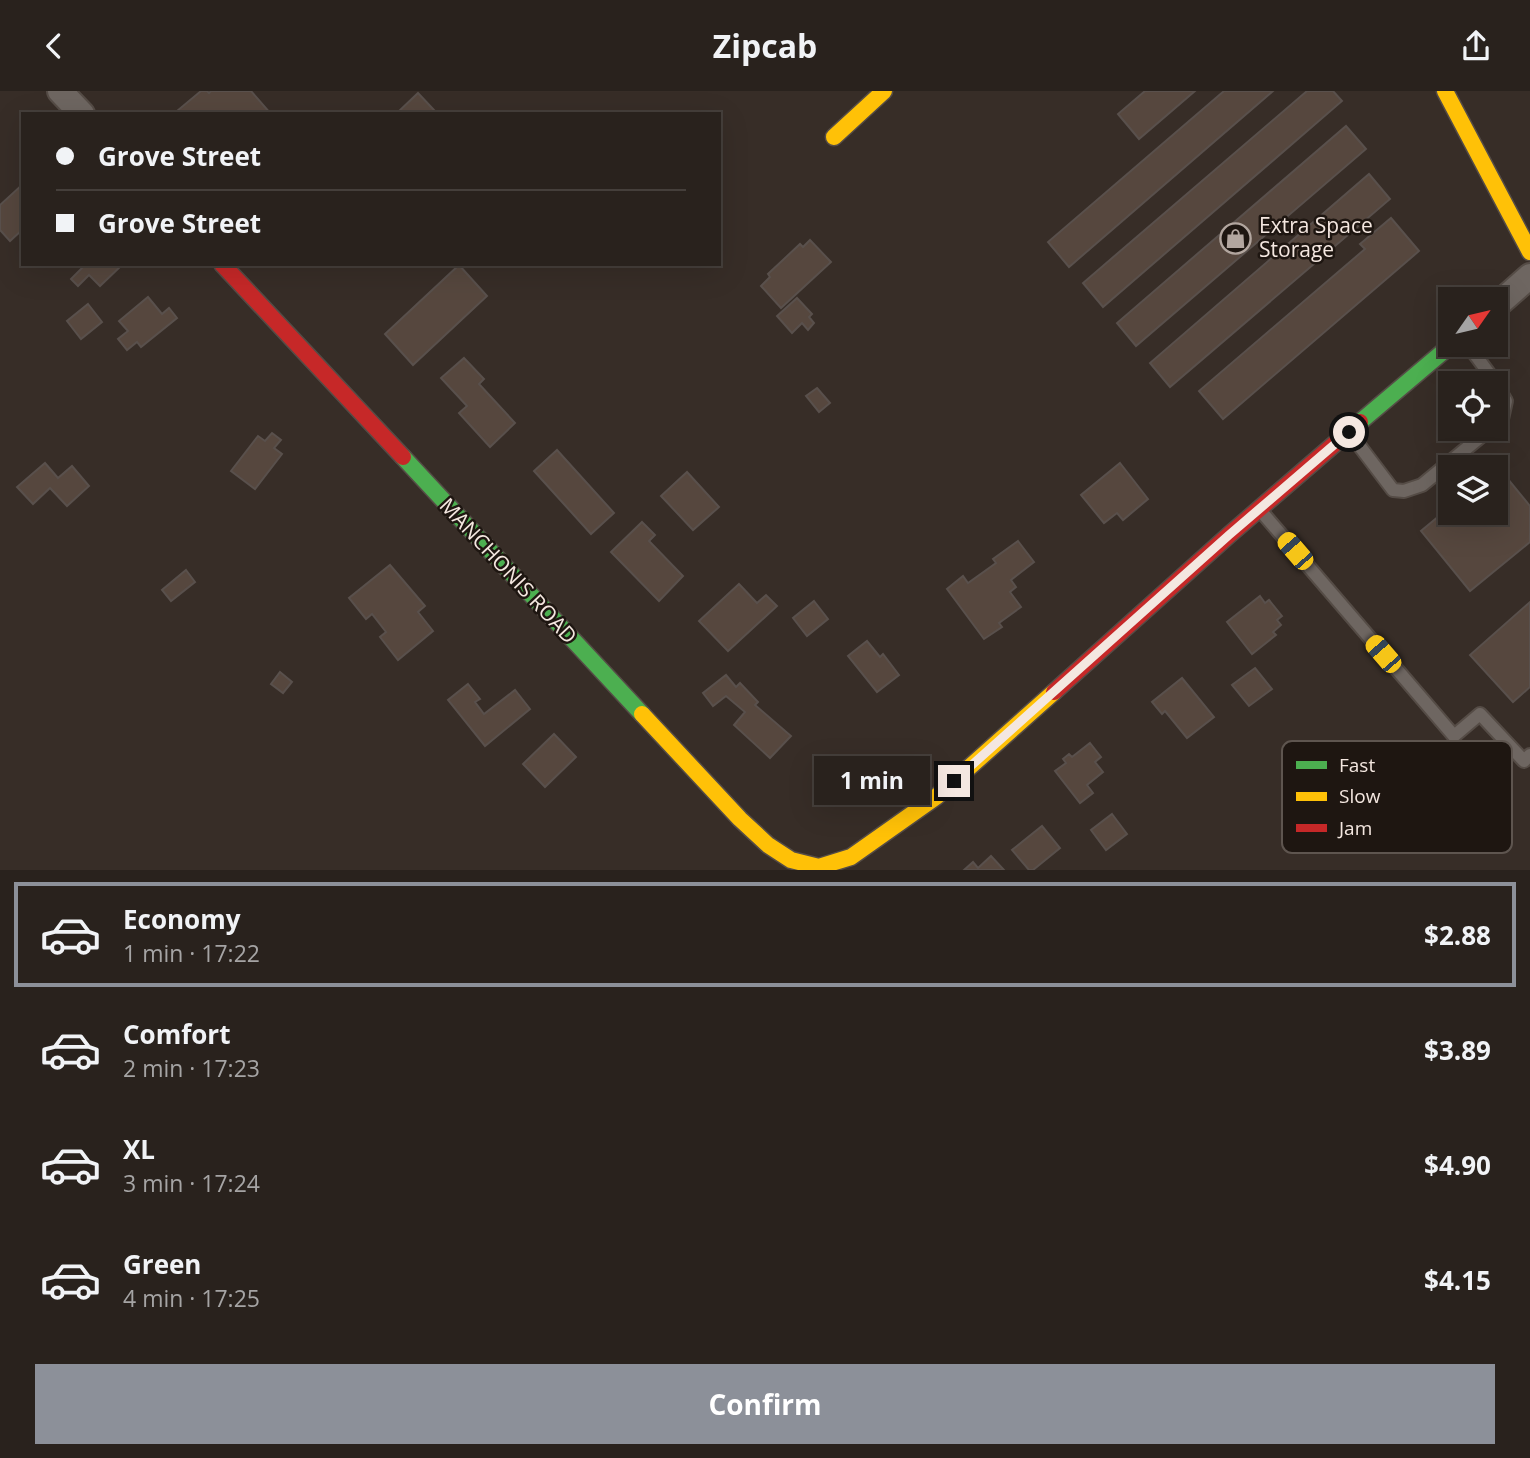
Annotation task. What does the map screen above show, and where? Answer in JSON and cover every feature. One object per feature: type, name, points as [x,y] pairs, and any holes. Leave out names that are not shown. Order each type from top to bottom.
[{"type":"street","points":[[60,91],[80,112]]},
{"type":"street","points":[[834,137],[884,91]]},
{"type":"street","points":[[1445,91],[1530,252]]},
{"type":"street","name":"MANCHONIS ROAD","points":[[224,266],[740,819],[768,845],[791,860],[810,867]]},
{"type":"street","points":[[1508,295],[1530,276]]},
{"type":"street","points":[[810,867],[850,857],[936,797],[1259,510],[1438,356]]},
{"type":"lane","points":[[1349,432],[1393,490],[1404,491],[1422,485],[1475,441]]},
{"type":"lane","points":[[1259,510],[1454,736],[1480,714],[1505,741]]},
{"type":"lane","points":[[1512,748],[1524,761],[1530,755]]},
{"type":"building","points":[[201,91],[251,91],[269,112],[178,112]]},
{"type":"building","points":[[1145,91],[1195,91],[1139,139],[1118,114]]},
{"type":"building","points":[[1224,91],[1273,91],[1069,267],[1048,242]]},
{"type":"building","points":[[1307,91],[1333,91],[1342,101],[1103,307],[1083,283]]},
{"type":"building","points":[[418,93],[434,110],[432,112],[398,112]]},
{"type":"building","points":[[1346,126],[1366,149],[1136,346],[1117,323]]},
{"type":"building","points":[[1369,174],[1390,199],[1170,387],[1150,363]]},
{"type":"building","points":[[21,186],[21,231],[10,241],[0,230],[0,205]]},
{"type":"building","points":[[1391,218],[1419,251],[1223,419],[1199,391],[1365,249],[1360,244]]},
{"type":"building","points":[[810,240],[831,262],[781,308],[761,286],[770,277],[768,274],[800,244],[803,247]]},
{"type":"building","points":[[84,266],[121,266],[100,286],[89,275],[78,286],[71,279]]},
{"type":"building","points":[[458,266],[487,296],[413,365],[385,334]]},
{"type":"building","points":[[148,297],[162,314],[169,308],[177,318],[141,347],[137,342],[127,350],[118,339],[128,331],[119,321]]},
{"type":"building","points":[[797,298],[812,314],[809,317],[814,323],[808,330],[802,323],[792,333],[777,316]]},
{"type":"building","points":[[88,304],[102,322],[81,339],[67,321]]},
{"type":"building","points":[[464,358],[484,379],[479,384],[515,423],[490,447],[459,413],[467,406],[441,378]]},
{"type":"building","points":[[817,388],[830,403],[819,412],[806,396]]},
{"type":"building","points":[[272,433],[281,440],[274,448],[282,454],[255,489],[231,471],[258,436],[265,441]]},
{"type":"building","points":[[557,450],[614,513],[591,534],[534,471]]},
{"type":"building","points":[[45,463],[58,478],[72,466],[89,486],[67,506],[50,488],[33,504],[17,487]]},
{"type":"building","points":[[1120,463],[1148,499],[1123,520],[1117,513],[1104,523],[1081,495]]},
{"type":"building","points":[[687,472],[719,507],[693,530],[661,496]]},
{"type":"building","points":[[1508,479],[1530,506],[1530,542],[1470,591],[1421,531],[1438,517],[1438,525],[1508,525]]},
{"type":"building","points":[[642,522],[655,535],[649,541],[683,576],[659,601],[611,552]]},
{"type":"building","points":[[1018,541],[1034,562],[1011,580],[1016,587],[1010,592],[1021,607],[999,623],[1002,627],[984,639],[947,589],[963,576],[968,583],[996,563],[993,559]]},
{"type":"building","points":[[390,565],[425,606],[418,612],[433,631],[398,660],[380,637],[386,632],[372,614],[366,619],[349,598]]},
{"type":"building","points":[[186,570],[195,582],[171,601],[162,590]]},
{"type":"building","points":[[739,584],[757,603],[766,595],[777,606],[728,651],[699,621]]},
{"type":"building","points":[[1260,596],[1265,603],[1269,600],[1282,616],[1277,620],[1281,625],[1273,632],[1276,635],[1252,654],[1227,622]]},
{"type":"building","points":[[814,601],[828,619],[807,636],[793,618]]},
{"type":"building","points":[[1530,602],[1530,687],[1513,702],[1470,655]]},
{"type":"building","points":[[867,641],[880,657],[883,654],[899,675],[877,692],[848,656]]},
{"type":"building","points":[[1255,668],[1272,689],[1249,706],[1232,685]]},
{"type":"building","points":[[280,672],[292,682],[283,693],[271,684]]},
{"type":"building","points":[[726,675],[736,687],[740,683],[758,702],[755,705],[791,736],[770,758],[734,725],[745,712],[726,696],[713,706],[703,693]]},
{"type":"building","points":[[1182,678],[1214,717],[1187,738],[1165,711],[1162,714],[1152,702]]},
{"type":"building","points":[[468,684],[480,699],[475,702],[484,714],[515,690],[530,709],[485,746],[448,700]]},
{"type":"building","points":[[554,734],[576,757],[545,787],[523,764]]},
{"type":"building","points":[[1090,743],[1101,757],[1095,762],[1103,772],[1087,785],[1093,793],[1080,803],[1055,771],[1066,763],[1063,759],[1069,754],[1072,757]]},
{"type":"building","points":[[1112,814],[1127,834],[1106,850],[1091,830]]},
{"type":"building","points":[[1042,826],[1060,848],[1033,870],[1029,870],[1012,850]]},
{"type":"building","points":[[991,856],[1004,870],[964,870],[973,862],[978,868]]},
{"type":"traffic: fast","points":[[1360,422],[1438,356]]},
{"type":"traffic: fast","points":[[403,457],[642,714]]},
{"type":"traffic: slow","points":[[834,137],[884,91]]},
{"type":"traffic: slow","points":[[1445,91],[1530,252]]},
{"type":"traffic: slow","points":[[642,714],[740,819],[768,845],[791,860],[819,867],[851,857],[936,797],[1054,692]]},
{"type":"traffic: jam","points":[[224,266],[403,457]]},
{"type":"traffic: jam","points":[[1054,692],[1360,422]]},
{"type":"place","name":"Extra Space Storage","points":[[1236,238]]},
{"type":"route","points":[[954,781],[1229,535],[1349,432]]}]
